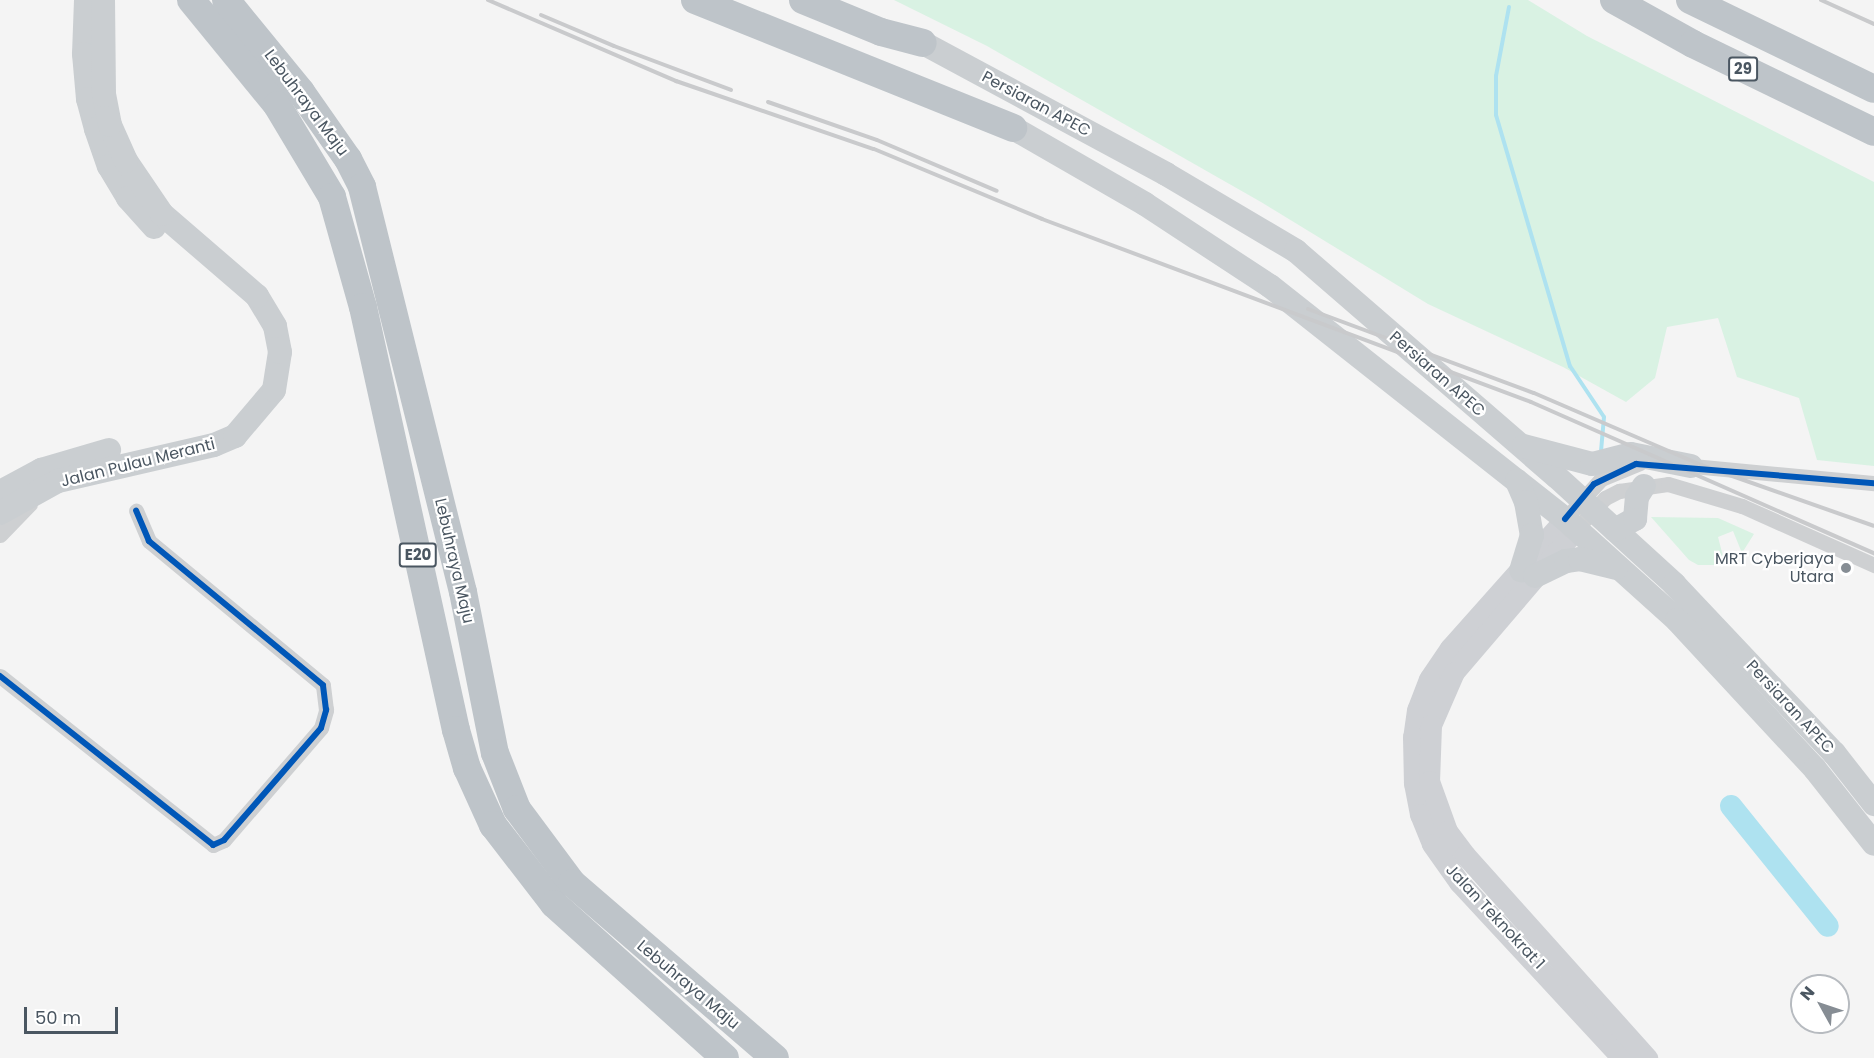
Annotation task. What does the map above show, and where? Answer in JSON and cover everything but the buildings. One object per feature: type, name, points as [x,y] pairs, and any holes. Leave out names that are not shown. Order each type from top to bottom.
[{"type":"highway","name":"Lebuhraya Maju","points":[[191,0],[277,105],[332,197],[363,308],[456,730],[467,768],[493,825],[554,904],[725,1058]]},
{"type":"highway","name":"Lebuhraya Maju","points":[[226,0],[301,92],[348,159],[362,187],[463,592],[495,753],[517,809],[572,883],[775,1058]]},
{"type":"highway","points":[[695,0],[1013,128]]},
{"type":"highway","points":[[738,0],[854,50],[1013,128]]},
{"type":"highway","points":[[803,0],[881,32],[923,43]]},
{"type":"highway","points":[[840,0],[923,43]]},
{"type":"highway","name":"29","points":[[1614,0],[1693,44],[1874,132]]},
{"type":"highway","name":"29","points":[[1690,0],[1874,89]]},
{"type":"main road","name":"Jalan Pulau Meranti","points":[[0,492],[20,479],[69,460],[219,427],[246,405],[260,383],[265,352],[258,328],[244,306],[150,224],[109,166],[88,99],[86,0]]},
{"type":"main road","name":"Jalan Pulau Meranti","points":[[0,513],[58,481],[214,445],[235,436],[274,390],[280,352],[275,326],[257,296],[162,214],[126,161],[111,125],[104,95],[103,0]]},
{"type":"main road","name":"Persiaran APEC","points":[[923,43],[1166,174],[1296,251],[1615,530],[1708,619],[1834,753],[1874,804]]},
{"type":"main road","name":"Persiaran APEC","points":[[1013,128],[1145,204],[1270,286],[1516,478],[1571,524],[1708,653],[1815,769],[1874,844]]},
{"type":"main road","points":[[1519,445],[1592,464],[1631,454],[1691,466]]},
{"type":"main road","points":[[1516,478],[1526,502],[1532,535],[1528,573],[1580,559],[1618,568]]},
{"type":"main road","points":[[1615,530],[1635,519],[1637,497],[1644,486]]},
{"type":"main road","name":"Jalan Teknokrat 1","points":[[1571,524],[1528,573],[1464,658],[1445,689],[1431,725],[1429,781],[1447,831],[1465,855],[1647,1058]]},
{"type":"main road","name":"Jalan Teknokrat 1","points":[[1528,573],[1450,648],[1429,679],[1417,710],[1413,737],[1420,814],[1432,844],[1459,882],[1622,1058]]},
{"type":"street","points":[[1571,524],[1587,504],[1602,478],[1636,464],[1691,466],[1874,483]]},
{"type":"street","points":[[0,535],[58,481]]},
{"type":"street","points":[[1587,504],[1618,492],[1644,486],[1668,484],[1718,497],[1874,565]]},
{"type":"street","points":[[0,676],[213,845],[224,840],[321,728],[326,710],[323,685],[149,541],[136,511]]},
{"type":"green space","points":[[894,0],[1528,0],[1587,36],[1874,182],[1874,466],[1817,460],[1799,398],[1737,377],[1718,318],[1667,327],[1655,378],[1626,402],[1563,367],[1428,304],[1261,202],[987,46]]},
{"type":"green space","points":[[1651,517],[1718,518],[1754,534],[1742,553],[1733,531],[1718,537],[1724,560],[1719,565],[1698,565],[1689,560]]},
{"type":"waterway","points":[[1509,7],[1496,76],[1496,115],[1570,366],[1604,417],[1601,451]]},
{"type":"waterway","points":[[1731,806],[1828,926]]},
{"type":"railway","points":[[488,0],[676,81],[874,149],[1042,219],[1531,402],[1874,553]]},
{"type":"railway","points":[[1821,0],[1874,24]]},
{"type":"railway","points":[[541,15],[614,46],[731,90]]},
{"type":"railway","points":[[768,102],[877,140],[997,191]]},
{"type":"railway","points":[[1308,309],[1534,393],[1701,465],[1874,526]]},
{"type":"cycle path","points":[[1565,519],[1594,484],[1636,464],[1874,483]]},
{"type":"cycle path","points":[[0,676],[213,845],[224,840],[321,728],[326,710],[323,685],[149,541],[136,511]]},
{"type":"place","name":"MRT Cyberjaya Utara","points":[[1846,568]]}]
